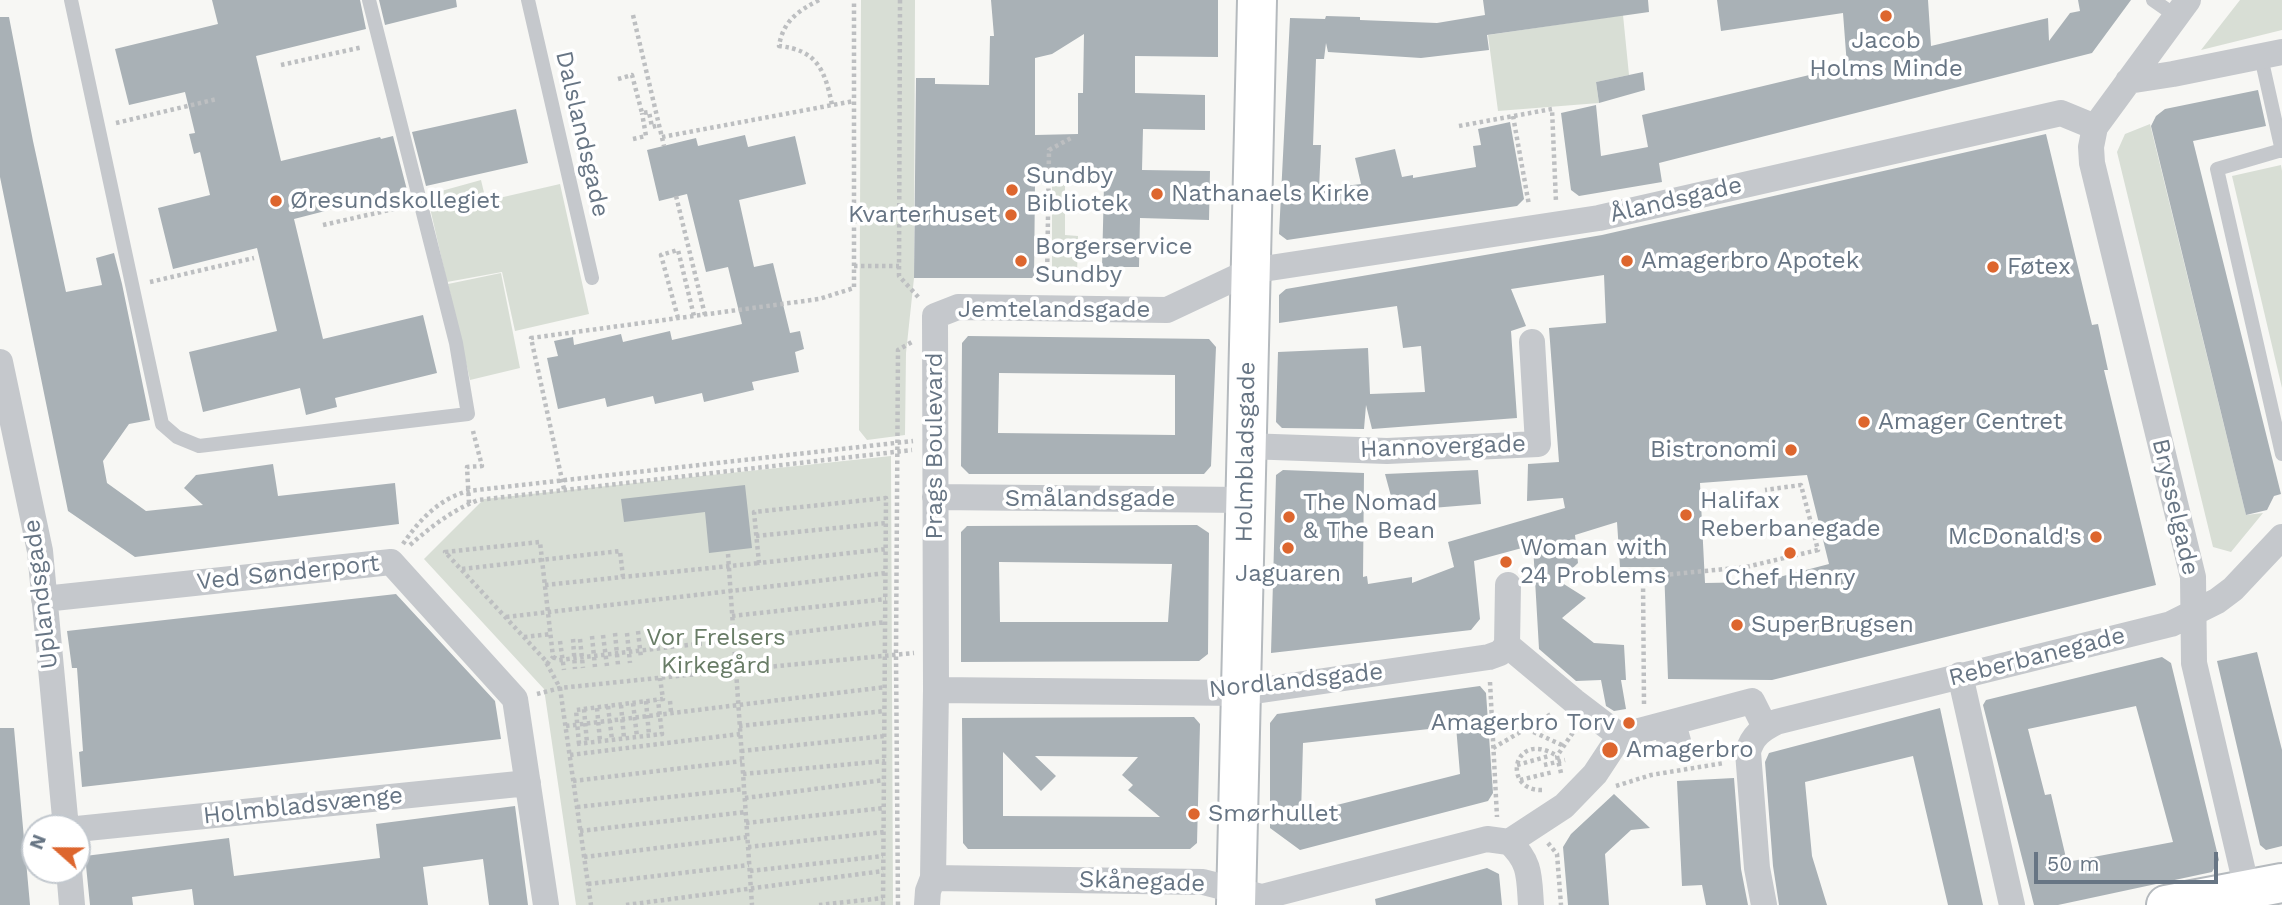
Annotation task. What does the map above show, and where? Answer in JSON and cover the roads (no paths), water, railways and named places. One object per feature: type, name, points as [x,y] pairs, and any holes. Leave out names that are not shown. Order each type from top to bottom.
[{"type":"street","name":"Holmbladsgade","points":[[1236,897],[1256,0]]},
{"type":"street","points":[[2095,127],[2182,8]]},
{"type":"street","points":[[2128,81],[2272,54]]},
{"type":"street","name":"Ålandsgade","points":[[1250,271],[1599,218],[2061,113],[2095,127]]},
{"type":"street","name":"Brysselgade","points":[[2095,127],[2091,146],[2092,163],[2193,578],[2194,663],[2264,886]]},
{"type":"street","name":"Jemtelandsgade","points":[[935,316],[958,307],[1167,310],[1250,271]]},
{"type":"street","name":"Prags Boulevard","points":[[928,905],[928,891],[933,878],[936,690],[935,316]]},
{"type":"street","name":"Hannovergade","points":[[1246,446],[1387,451],[1538,443],[1532,342]]},
{"type":"street","name":"Uplandsgade","points":[[0,362],[40,551],[65,814]]},
{"type":"street","name":"Smålandsgade","points":[[935,497],[1245,500]]},
{"type":"street","name":"Reberbanegade","points":[[1765,727],[1960,675],[2171,624],[2233,589],[2282,537]]},
{"type":"street","name":"Ved Sønderport","points":[[44,599],[391,562],[515,699],[528,783]]},
{"type":"street","points":[[1508,585],[1507,645],[1580,706],[1638,733]]},
{"type":"street","name":"Nordlandsgade","points":[[936,690],[1241,693],[1489,657],[1500,653],[1507,645]]},
{"type":"street","points":[[1960,675],[2012,905]]},
{"type":"street","points":[[1531,905],[1528,867],[1521,853],[1503,832],[1564,806],[1638,733],[1752,701],[1765,727],[1751,742],[1748,752],[1757,868],[1764,905]]},
{"type":"street","points":[[528,783],[546,905]]},
{"type":"street","name":"Holmbladsvænge","points":[[91,828],[528,783]]},
{"type":"street","name":"Skånegade","points":[[933,878],[1203,881],[1236,897],[1262,897],[1486,839],[1503,832]]},
{"type":"street","points":[[70,884],[72,905]]},
{"type":"street","points":[[2166,905],[2264,886]]},
{"type":"lane","points":[[71,0],[162,424],[177,437],[198,446],[468,414],[456,343],[369,0]]},
{"type":"lane","name":"Dalslandsgade","points":[[528,0],[592,278]]},
{"type":"lane","points":[[2153,0],[2182,8]]},
{"type":"lane","points":[[2272,54],[2282,151],[2217,169],[2282,454]]},
{"type":"place","name":"Jacob Holms Minde","points":[[1886,16]]},
{"type":"place","name":"Sundby Bibliotek","points":[[1012,190]]},
{"type":"place","name":"Nathanaels Kirke","points":[[1157,194]]},
{"type":"place","name":"Øresundskollegiet","points":[[276,201]]},
{"type":"place","name":"Kvarterhuset","points":[[1011,215]]},
{"type":"place","name":"Borgerservice Sundby","points":[[1021,261]]},
{"type":"place","name":"Amagerbro Apotek","points":[[1627,261]]},
{"type":"place","name":"Føtex","points":[[1993,267]]},
{"type":"place","name":"Amager Centret","points":[[1864,422]]},
{"type":"place","name":"Bistronomi","points":[[1791,450]]},
{"type":"place","name":"Halifax Reberbanegade","points":[[1686,515]]},
{"type":"place","name":"The Nomad & The Bean","points":[[1289,517]]},
{"type":"place","name":"McDonald's","points":[[2096,537]]},
{"type":"place","name":"Jaguaren","points":[[1288,548]]},
{"type":"place","name":"Chef Henry","points":[[1790,553]]},
{"type":"place","name":"Woman with 24 Problems","points":[[1506,562]]},
{"type":"place","name":"SuperBrugsen","points":[[1737,625]]},
{"type":"place","name":"Amagerbro Torv","points":[[1629,723]]},
{"type":"place","name":"Amagerbro","points":[[1610,750]]},
{"type":"place","name":"Smørhullet","points":[[1194,814]]},
{"type":"park label","name":"Vor Frelsers Kirkegård","points":[[716,652]]}]
